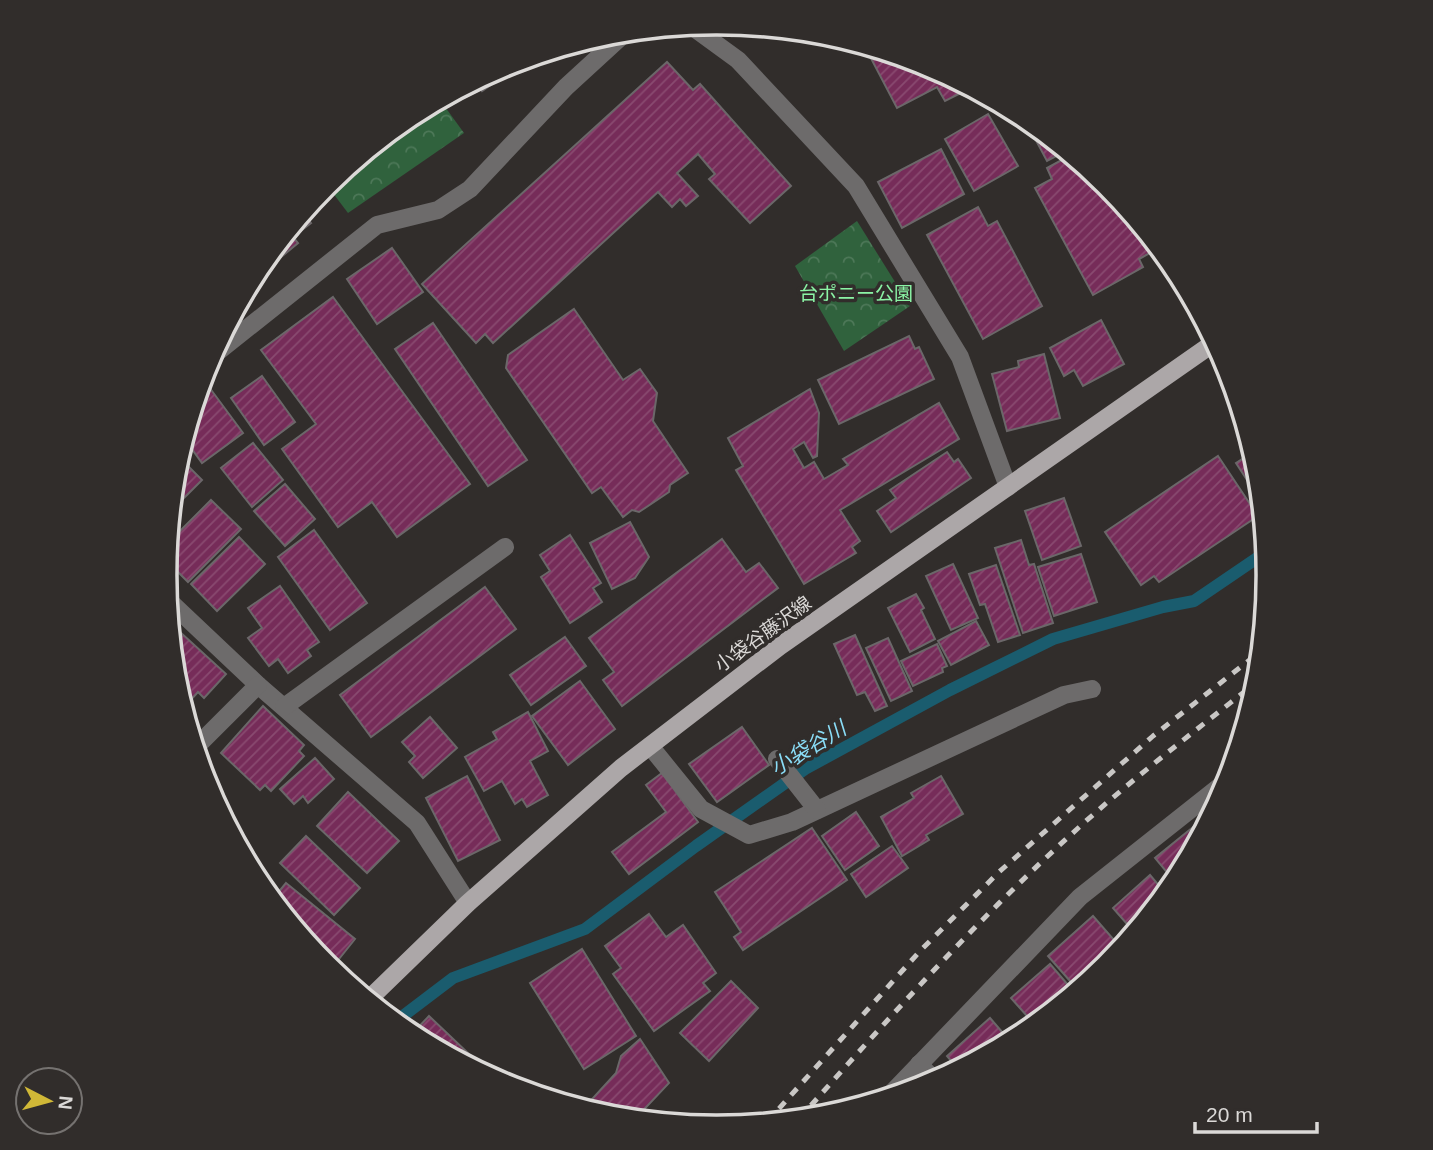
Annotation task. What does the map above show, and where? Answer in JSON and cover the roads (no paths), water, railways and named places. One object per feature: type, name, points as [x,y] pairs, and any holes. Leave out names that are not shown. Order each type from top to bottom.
[{"type":"main road","name":"小袋谷藤沢線","points":[[375,993],[468,903],[621,768],[780,646],[1206,348]]},
{"type":"street","points":[[704,35],[738,60],[768,89],[856,186],[960,357],[1008,487]]},
{"type":"street","points":[[229,342],[377,225],[438,210],[470,189],[566,87],[612,45]]},
{"type":"street","points":[[284,707],[505,547]]},
{"type":"street","points":[[178,610],[258,685],[417,824],[468,903]]},
{"type":"street","points":[[202,740],[258,685]]},
{"type":"street","points":[[650,746],[701,809],[749,835],[792,822],[1064,695],[1092,689]]},
{"type":"street","points":[[777,759],[817,810]]},
{"type":"street","points":[[903,1081],[1080,897],[1210,794]]},
{"type":"street","points":[[919,1064],[927,1072]]},
{"type":"waterway","name":"小袋谷川","points":[[404,1015],[453,978],[585,929],[805,769],[950,690],[1053,639],[1163,607],[1194,601],[1256,559]]},
{"type":"railway","points":[[777,1111],[920,951],[999,872],[1153,736],[1249,660]]},
{"type":"railway","points":[[810,1107],[938,965],[1048,856],[1128,785],[1243,693]]},
{"type":"park label","name":"台ポニー公園","points":[[856,293]]}]
